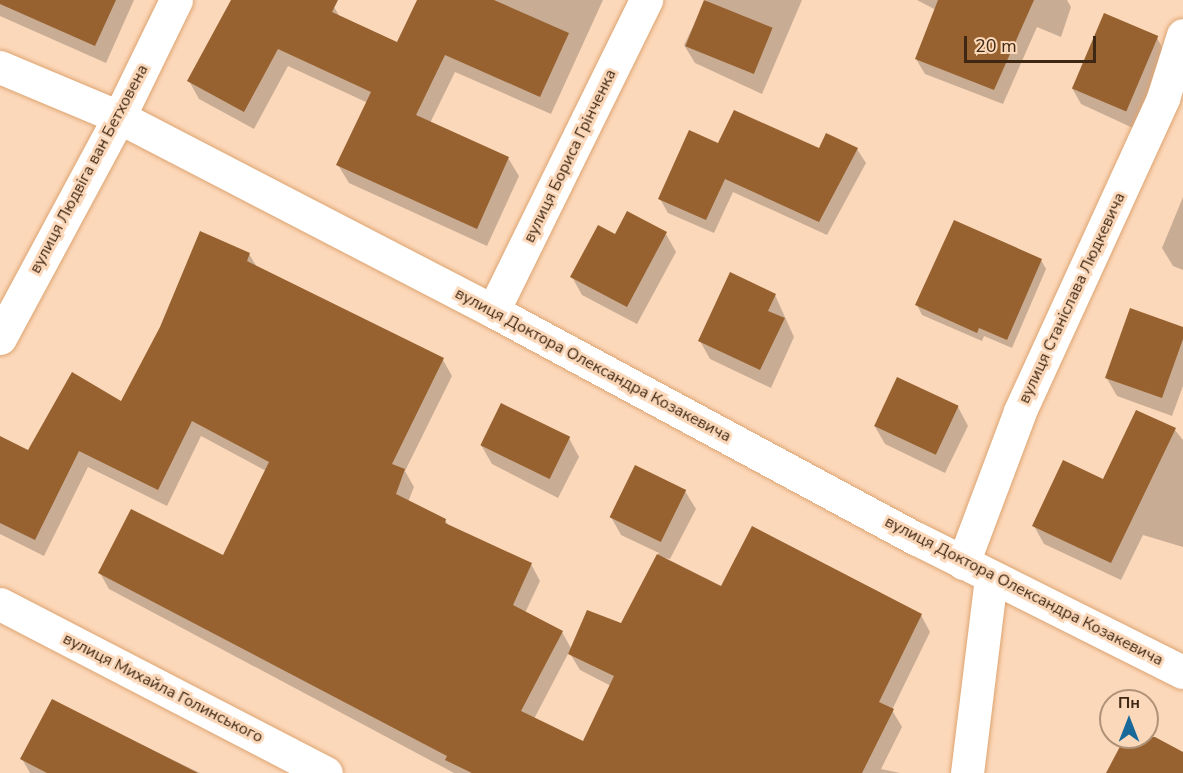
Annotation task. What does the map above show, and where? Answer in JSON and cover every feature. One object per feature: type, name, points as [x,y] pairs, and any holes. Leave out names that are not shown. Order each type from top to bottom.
[{"type":"street","name":"вулиця Людвіга ван Бетховена","points":[[0,338],[119,117],[176,0]]},
{"type":"street","name":"вулиця Бориса Грінченка","points":[[493,311],[646,0]]},
{"type":"street","name":"вулиця Станіслава Людкевича","points":[[967,773],[977,569],[1020,411],[1163,98],[1183,35]]},
{"type":"street","name":"вулиця Доктора Олександра Козакевича","points":[[0,67],[119,117],[493,311],[977,569],[1183,672]]},
{"type":"street","name":"вулиця Михайла Голинського","points":[[0,604],[326,773]]},
{"type":"building","points":[[0,0],[116,0],[95,46],[0,4]]},
{"type":"building","points":[[231,0],[338,0],[332,12],[397,42],[417,0],[494,0],[569,33],[540,97],[445,55],[416,115],[509,157],[477,229],[336,165],[371,92],[278,49],[244,112],[187,81]]},
{"type":"building","points":[[704,0],[773,28],[754,74],[685,46]]},
{"type":"building","points":[[938,0],[1034,0],[994,90],[915,59]]},
{"type":"building","points":[[1104,13],[1158,36],[1126,112],[1072,88]]},
{"type":"building","points":[[734,110],[819,148],[826,133],[858,148],[819,222],[725,179],[706,220],[658,199],[689,130],[718,143]]},
{"type":"building","points":[[627,211],[667,232],[627,307],[570,277],[598,225],[615,234]]},
{"type":"building","points":[[954,220],[1042,259],[1007,340],[979,328],[977,333],[915,305]]},
{"type":"building","points":[[200,231],[250,253],[247,261],[444,358],[392,464],[405,469],[396,494],[446,519],[445,523],[532,563],[513,605],[563,631],[521,711],[583,741],[614,676],[568,654],[587,610],[621,623],[657,554],[721,586],[752,526],[922,614],[879,702],[894,709],[862,773],[472,773],[445,760],[447,756],[98,573],[131,509],[223,555],[269,462],[192,421],[158,490],[79,451],[35,540],[0,523],[0,436],[28,450],[72,372],[121,401],[160,327]]},
{"type":"building","points":[[730,272],[776,294],[768,311],[785,318],[760,370],[698,341]]},
{"type":"building","points":[[1130,308],[1183,327],[1183,339],[1162,398],[1105,378]]},
{"type":"building","points":[[897,377],[959,406],[936,455],[874,426]]},
{"type":"building","points":[[501,403],[570,437],[550,479],[480,445]]},
{"type":"building","points":[[1136,410],[1176,428],[1111,563],[1032,526],[1063,460],[1103,479]]},
{"type":"building","points":[[635,465],[686,490],[661,542],[610,517]]},
{"type":"building","points":[[52,699],[198,773],[47,773],[20,759]]},
{"type":"building","points":[[1159,739],[1183,752],[1183,773],[1106,773],[1119,749],[1159,749]]}]
